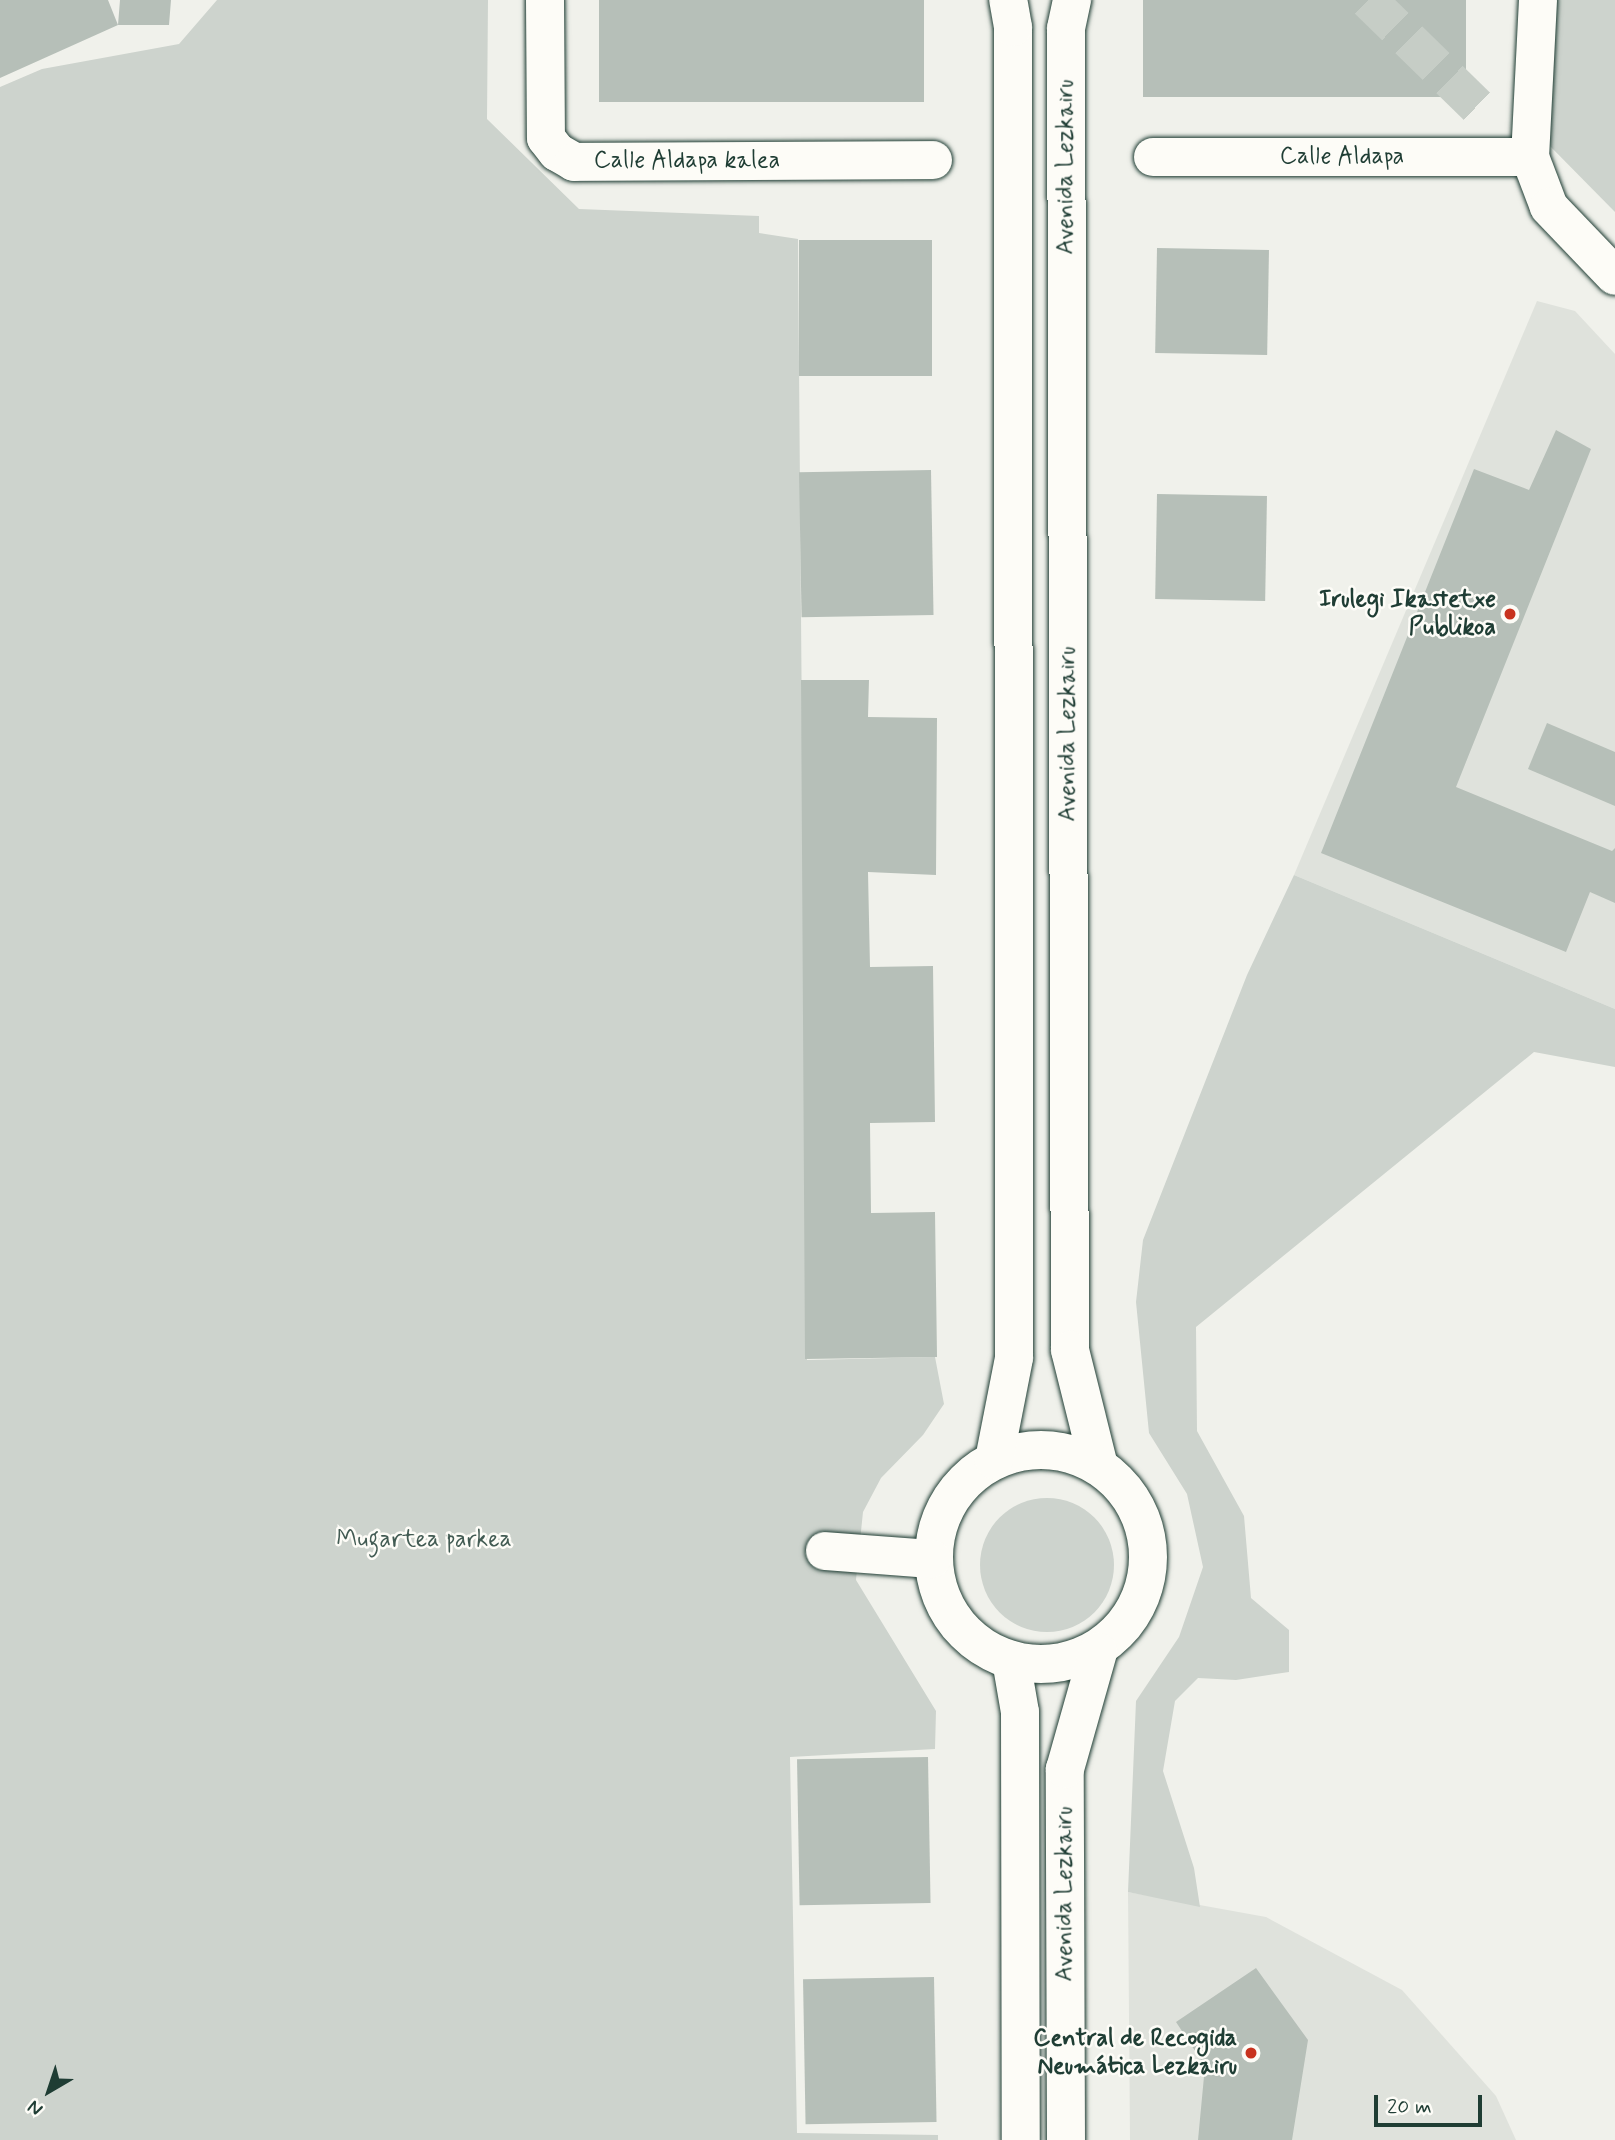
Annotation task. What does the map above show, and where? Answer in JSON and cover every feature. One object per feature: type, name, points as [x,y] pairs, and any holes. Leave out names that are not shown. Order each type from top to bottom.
[{"type":"street","name":"Calle Aldapa kalea","points":[[545,0],[546,138],[557,152],[574,162],[933,160]]},
{"type":"street","points":[[994,1460],[1015,1349],[1013,27],[1008,0]]},
{"type":"street","name":"Avenida Lezkairu","points":[[1072,0],[1066,28],[1070,1350],[1099,1466]]},
{"type":"street","points":[[1538,0],[1530,157],[1549,207],[1615,276]]},
{"type":"street","name":"Calle Aldapa","points":[[1153,157],[1530,157]]},
{"type":"street","points":[[1029,1450],[1065,1452],[1099,1466],[1124,1487],[1141,1516],[1149,1548],[1147,1581],[1135,1611],[1098,1652],[1062,1663],[1011,1660],[982,1646],[958,1624],[941,1597],[932,1559],[948,1503],[968,1478],[994,1460],[1029,1450]]},
{"type":"street","points":[[825,1550],[932,1559]]},
{"type":"street","name":"Avenida Lezkairu","points":[[1066,2140],[1065,1769],[1098,1652]]},
{"type":"street","name":"Avenida Lezkairu","points":[[1011,1660],[1020,1712],[1021,2140]]},
{"type":"shaded area","name":"Irulegi Ikastetxe Publikoa","points":[[1537,301],[1575,311],[1615,354],[1615,1009],[1294,875]]},
{"type":"shaded area","points":[[1128,1892],[1266,1917],[1402,1990],[1496,2096],[1516,2140],[1130,2140]]},
{"type":"green space","name":"Mugartea parkea","points":[[217,0],[488,0],[487,119],[579,209],[759,216],[759,233],[798,239],[807,1360],[935,1357],[944,1404],[923,1435],[881,1478],[863,1512],[856,1580],[936,1711],[935,1749],[790,1757],[797,2133],[938,2135],[938,2140],[0,2140],[0,87],[42,69],[179,44]]},
{"type":"green space","points":[[1545,0],[1615,0],[1615,212],[1546,142]]},
{"type":"green space","points":[[1294,875],[1615,1009],[1615,1067],[1534,1052],[1196,1327],[1197,1431],[1244,1516],[1251,1598],[1289,1630],[1289,1672],[1236,1680],[1198,1678],[1175,1701],[1163,1771],[1194,1868],[1200,1907],[1128,1892],[1136,1701],[1179,1637],[1203,1567],[1187,1494],[1149,1433],[1136,1302],[1143,1240],[1247,975]]},
{"type":"green space","points":[[1047,1498],[1073,1503],[1094,1518],[1109,1539],[1114,1565],[1109,1591],[1094,1612],[1073,1627],[1047,1632],[1021,1627],[1000,1612],[985,1591],[980,1565],[985,1539],[1000,1518],[1021,1503]]},
{"type":"building","points":[[0,0],[108,0],[118,25],[0,78]]},
{"type":"building","points":[[120,0],[171,0],[169,25],[118,25]]},
{"type":"building","points":[[599,0],[924,0],[924,102],[599,102]]},
{"type":"building","points":[[1143,0],[1466,0],[1466,97],[1143,97]]},
{"type":"building","points":[[799,240],[932,240],[932,376],[799,376]]},
{"type":"building","points":[[1157,248],[1269,250],[1267,355],[1155,353]]},
{"type":"building","points":[[1556,430],[1591,449],[1456,787],[1612,851],[1615,848],[1615,903],[1590,892],[1566,952],[1321,853],[1474,469],[1529,490]]},
{"type":"building","points":[[931,470],[934,615],[802,617],[799,472]]},
{"type":"building","points":[[1157,494],[1267,496],[1265,601],[1155,599]]},
{"type":"building","points":[[801,680],[869,680],[868,717],[937,718],[936,875],[868,872],[870,967],[933,966],[935,1122],[870,1123],[871,1213],[935,1212],[937,1357],[805,1359]]},
{"type":"building","points":[[1547,723],[1615,752],[1615,806],[1528,769]]},
{"type":"building","points":[[928,1757],[931,1903],[800,1905],[797,1759]]},
{"type":"building","name":"Central de Recogida Neumática Lezkairu","points":[[1256,1968],[1308,2040],[1292,2140],[1198,2140],[1205,2066],[1176,2022]]},
{"type":"building","points":[[934,1977],[937,2122],[806,2124],[803,1979]]},
{"type":"tunnel","points":[[1368,0],[1486,115]]},
{"type":"place","name":"Irulegi Ikastetxe Publikoa","points":[[1510,614]]},
{"type":"place","name":"Central de Recogida Neumática Lezkairu","points":[[1251,2053]]}]
